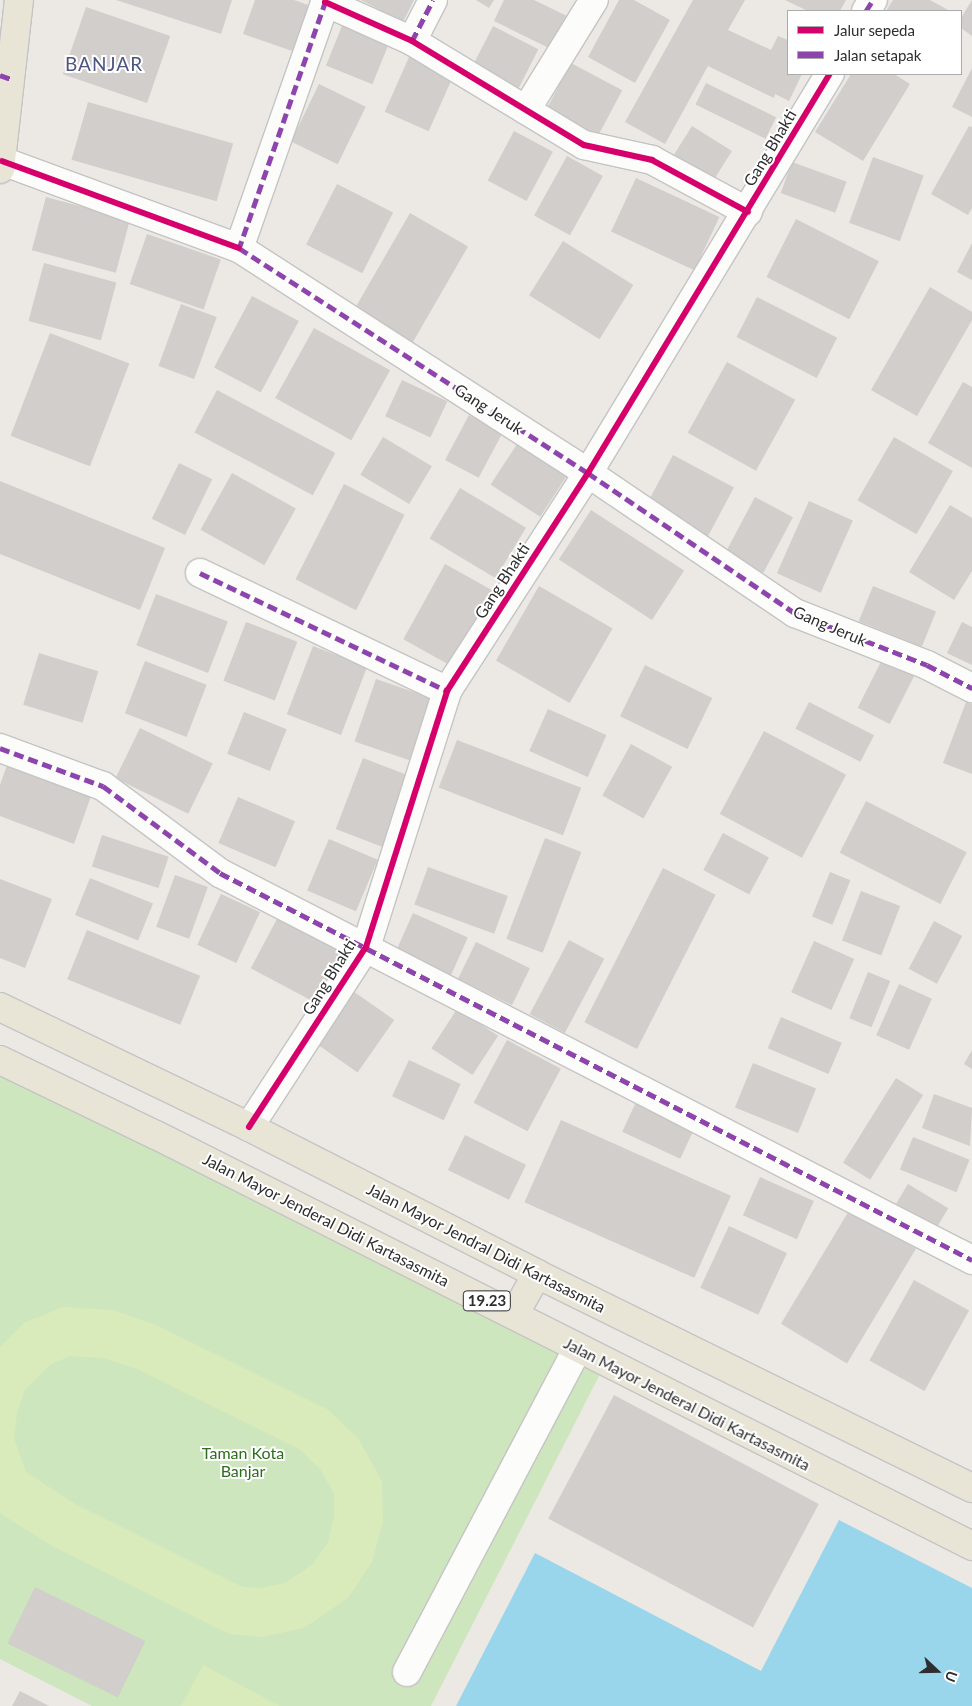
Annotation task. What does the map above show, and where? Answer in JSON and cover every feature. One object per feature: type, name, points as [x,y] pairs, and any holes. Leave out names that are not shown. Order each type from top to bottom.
[{"type":"main road","points":[[1,165],[6,77],[19,0]]},
{"type":"main road","name":"Jalan Mayor Jendral Didi Kartasasmita","points":[[0,1008],[249,1127],[536,1274],[972,1488]]},
{"type":"main road","name":"Jalan Mayor Jenderal Didi Kartasasmita","points":[[0,1060],[78,1096],[514,1315],[577,1349],[972,1546]]},
{"type":"main road","points":[[514,1315],[536,1274]]},
{"type":"street","points":[[412,42],[434,0]]},
{"type":"street","points":[[526,110],[594,0]]},
{"type":"street","points":[[239,248],[326,1],[412,42],[584,145],[652,160],[748,212]]},
{"type":"street","name":"Gang Bhakti","points":[[249,1127],[366,947],[447,691],[588,473],[829,75]]},
{"type":"street","name":"Gang Jeruk","points":[[1,165],[239,248],[588,473],[795,613],[927,665],[972,688]]},
{"type":"street","points":[[200,573],[447,691]]},
{"type":"street","points":[[0,748],[104,786],[220,873],[972,1260]]},
{"type":"street","points":[[407,1672],[577,1349]]},
{"type":"green space","name":"Taman Kota Banjar","points":[[0,1065],[601,1372],[431,1706],[92,1706],[0,1659]]},
{"type":"green space","points":[[63,1307],[113,1310],[156,1325],[327,1409],[358,1438],[382,1481],[383,1522],[372,1562],[348,1598],[304,1628],[262,1637],[229,1634],[52,1546],[0,1513],[0,1347],[24,1323]],"holes":[[[71,1356],[103,1358],[137,1369],[299,1449],[320,1469],[334,1494],[334,1516],[328,1542],[313,1564],[285,1583],[260,1588],[243,1587],[75,1504],[26,1472],[14,1439],[17,1413],[25,1390],[51,1364]]]},
{"type":"green space","points":[[203,1665],[280,1706],[181,1706]]},
{"type":"water","points":[[839,1520],[972,1588],[972,1706],[456,1706],[535,1553],[761,1671]]},
{"type":"building","points":[[116,0],[232,0],[221,34]]},
{"type":"building","points":[[255,0],[294,0],[314,7],[298,53],[243,34]]},
{"type":"building","points":[[361,0],[414,0],[403,22]]},
{"type":"building","points":[[476,0],[494,0],[489,8]]},
{"type":"building","points":[[504,0],[534,0],[569,17],[553,50],[494,21]]},
{"type":"building","points":[[619,0],[634,0],[670,20],[635,83],[588,57]]},
{"type":"building","points":[[693,0],[745,0],[728,30],[771,50],[778,36],[787,40],[787,75],[802,75],[789,101],[775,94],[774,98],[708,66],[665,144],[625,122]]},
{"type":"building","points":[[785,0],[846,0],[841,10],[806,10]]},
{"type":"building","points":[[893,0],[930,0],[948,10],[887,10]]},
{"type":"building","points":[[972,0],[972,36],[962,29],[962,16]]},
{"type":"building","points":[[86,7],[170,36],[147,103],[63,74]]},
{"type":"building","points":[[344,21],[390,40],[372,84],[326,66]]},
{"type":"building","points":[[493,26],[538,49],[517,92],[471,69]]},
{"type":"building","points":[[410,55],[454,75],[429,131],[385,112]]},
{"type":"building","points":[[571,63],[622,90],[598,136],[547,109]]},
{"type":"building","points":[[972,68],[972,117],[952,107]]},
{"type":"building","points":[[850,75],[896,75],[910,84],[863,161],[815,132]]},
{"type":"building","points":[[706,83],[776,117],[766,139],[695,105]]},
{"type":"building","points":[[319,84],[366,107],[338,164],[291,142]]},
{"type":"building","points":[[88,102],[233,144],[217,201],[71,160]]},
{"type":"building","points":[[692,126],[732,151],[714,180],[674,155]]},
{"type":"building","points":[[969,126],[972,127],[972,208],[968,215],[931,194]]},
{"type":"building","points":[[514,131],[553,152],[527,201],[488,180]]},
{"type":"building","points":[[567,156],[603,176],[570,235],[534,215]]},
{"type":"building","points":[[873,157],[924,175],[900,241],[849,223]]},
{"type":"building","points":[[792,162],[847,182],[835,213],[781,193]]},
{"type":"building","points":[[636,178],[719,217],[694,270],[611,231]]},
{"type":"building","points":[[337,184],[393,213],[362,273],[306,245]]},
{"type":"building","points":[[46,197],[130,220],[116,273],[32,250]]},
{"type":"building","points":[[410,213],[468,246],[410,347],[352,313]]},
{"type":"building","points":[[796,219],[879,261],[849,319],[766,277]]},
{"type":"building","points":[[147,234],[221,259],[203,310],[130,284]]},
{"type":"building","points":[[563,241],[633,285],[599,339],[529,295]]},
{"type":"building","points":[[972,243],[972,280],[957,272]]},
{"type":"building","points":[[44,263],[116,282],[101,340],[28,321]]},
{"type":"building","points":[[930,287],[972,312],[972,320],[917,416],[871,390]]},
{"type":"building","points":[[252,296],[299,321],[261,392],[214,368]]},
{"type":"building","points":[[757,297],[837,338],[817,378],[737,337]]},
{"type":"building","points":[[181,304],[217,317],[194,379],[158,366]]},
{"type":"building","points":[[314,328],[390,370],[351,440],[275,398]]},
{"type":"building","points":[[50,333],[129,363],[90,466],[11,436]]},
{"type":"building","points":[[727,362],[795,400],[756,471],[688,433]]},
{"type":"building","points":[[402,380],[447,401],[430,437],[385,416]]},
{"type":"building","points":[[963,382],[972,387],[972,468],[928,443]]},
{"type":"building","points":[[217,390],[335,453],[313,495],[194,432]]},
{"type":"building","points":[[469,415],[503,433],[479,478],[445,460]]},
{"type":"building","points":[[383,437],[432,466],[409,504],[360,475]]},
{"type":"building","points":[[894,437],[953,471],[916,534],[858,500]]},
{"type":"building","points":[[519,441],[568,473],[540,517],[491,485]]},
{"type":"building","points":[[673,455],[734,487],[706,540],[645,508]]},
{"type":"building","points":[[179,463],[212,479],[185,535],[152,519]]},
{"type":"building","points":[[232,473],[296,508],[264,565],[200,530]]},
{"type":"building","points":[[0,481],[165,548],[140,610],[0,554]]},
{"type":"building","points":[[344,484],[405,515],[356,610],[295,579]]},
{"type":"building","points":[[460,488],[526,528],[496,578],[430,539]]},
{"type":"building","points":[[755,497],[793,517],[763,573],[725,553]]},
{"type":"building","points":[[809,501],[853,521],[821,593],[777,573]]},
{"type":"building","points":[[950,505],[972,518],[972,571],[954,600],[909,572]]},
{"type":"building","points":[[591,510],[684,570],[652,620],[559,559]]},
{"type":"building","points":[[445,564],[493,591],[451,666],[403,639]]},
{"type":"building","points":[[539,586],[613,628],[570,703],[496,660]]},
{"type":"building","points":[[873,586],[936,611],[922,647],[859,621]]},
{"type":"building","points":[[156,594],[228,622],[208,673],[136,645]]},
{"type":"building","points":[[246,622],[297,642],[275,701],[223,681]]},
{"type":"building","points":[[962,622],[972,627],[972,665],[947,653]]},
{"type":"building","points":[[313,646],[367,667],[341,735],[287,714]]},
{"type":"building","points":[[39,653],[98,671],[83,723],[23,705]]},
{"type":"building","points":[[884,656],[916,672],[890,724],[858,708]]},
{"type":"building","points":[[145,661],[207,685],[187,737],[125,713]]},
{"type":"building","points":[[645,665],[712,698],[687,749],[620,716]]},
{"type":"building","points":[[376,679],[432,698],[410,761],[355,741]]},
{"type":"building","points":[[809,702],[874,735],[860,762],[795,729]]},
{"type":"building","points":[[966,702],[972,704],[972,774],[943,763]]},
{"type":"building","points":[[548,709],[606,735],[588,777],[529,751]]},
{"type":"building","points":[[244,712],[287,729],[270,771],[227,754]]},
{"type":"building","points":[[140,728],[213,764],[188,814],[115,778]]},
{"type":"building","points":[[764,731],[846,775],[802,858],[720,814]]},
{"type":"building","points":[[457,740],[581,788],[563,835],[439,788]]},
{"type":"building","points":[[631,744],[672,767],[644,818],[602,796]]},
{"type":"building","points":[[363,758],[411,776],[383,847],[336,829]]},
{"type":"building","points":[[7,765],[91,796],[74,844],[0,816],[0,785]]},
{"type":"building","points":[[238,797],[295,821],[276,867],[218,843]]},
{"type":"building","points":[[866,801],[967,852],[940,904],[840,853]]},
{"type":"building","points":[[723,833],[769,857],[749,894],[703,870]]},
{"type":"building","points":[[102,835],[169,857],[158,888],[92,866]]},
{"type":"building","points":[[545,838],[581,852],[543,953],[506,939]]},
{"type":"building","points":[[329,839],[378,860],[356,911],[307,891]]},
{"type":"building","points":[[428,867],[508,896],[494,934],[414,905]]},
{"type":"building","points":[[663,868],[716,895],[637,1049],[584,1022]]},
{"type":"building","points":[[830,872],[850,880],[832,925],[812,917]]},
{"type":"building","points":[[175,875],[208,887],[189,939],[156,927]]},
{"type":"building","points":[[90,878],[153,903],[138,941],[75,915]]},
{"type":"building","points":[[0,879],[52,899],[25,968],[0,958]]},
{"type":"building","points":[[861,891],[900,906],[881,956],[842,940]]},
{"type":"building","points":[[221,894],[260,912],[236,963],[197,945]]},
{"type":"building","points":[[413,913],[468,937],[450,977],[396,952]]},
{"type":"building","points":[[278,917],[342,951],[315,1002],[251,968]]},
{"type":"building","points":[[934,921],[962,936],[937,984],[909,969]]},
{"type":"building","points":[[87,930],[200,976],[180,1025],[67,979]]},
{"type":"building","points":[[569,940],[604,959],[565,1033],[530,1014]]},
{"type":"building","points":[[814,941],[854,959],[831,1010],[791,992]]},
{"type":"building","points":[[476,942],[530,968],[512,1005],[458,979]]},
{"type":"building","points":[[868,972],[890,981],[872,1027],[849,1018]]},
{"type":"building","points":[[899,984],[932,999],[909,1050],[876,1035]]},
{"type":"building","points":[[350,989],[394,1020],[358,1072],[313,1041]]},
{"type":"building","points":[[457,1009],[498,1036],[472,1075],[431,1048]]},
{"type":"building","points":[[781,1017],[842,1043],[828,1074],[768,1048]]},
{"type":"building","points":[[507,1040],[561,1069],[528,1131],[474,1103]]},
{"type":"building","points":[[972,1050],[972,1069],[964,1064]]},
{"type":"building","points":[[409,1060],[461,1084],[444,1120],[392,1096]]},
{"type":"building","points":[[753,1063],[816,1088],[798,1133],[735,1108]]},
{"type":"building","points":[[896,1078],[923,1095],[870,1180],[843,1163]]},
{"type":"building","points":[[934,1094],[972,1108],[970,1146],[922,1128]]},
{"type":"building","points":[[637,1100],[695,1127],[680,1159],[622,1132]]},
{"type":"building","points":[[561,1120],[731,1196],[694,1278],[524,1202]]},
{"type":"building","points":[[465,1135],[526,1165],[509,1200],[448,1170]]},
{"type":"building","points":[[913,1137],[970,1160],[956,1192],[900,1169]]},
{"type":"building","points":[[760,1177],[814,1201],[797,1239],[743,1215]]},
{"type":"building","points":[[908,1184],[948,1208],[936,1228],[896,1204]]},
{"type":"building","points":[[850,1209],[916,1249],[847,1364],[781,1324]]},
{"type":"building","points":[[729,1226],[787,1253],[758,1315],[700,1288]]},
{"type":"building","points":[[914,1280],[969,1311],[924,1391],[869,1360]]},
{"type":"building","points":[[614,1395],[819,1504],[753,1628],[548,1519]]},
{"type":"building","points":[[35,1587],[146,1641],[118,1698],[7,1644]]},
{"type":"building","points":[[20,1691],[49,1706],[12,1706]]},
{"type":"marked path","points":[[326,0],[239,248],[588,473],[795,613],[927,665],[972,688]]},
{"type":"marked path","points":[[412,41],[433,0]]},
{"type":"marked path","points":[[867,10],[873,0]]},
{"type":"marked path","points":[[0,75],[11,79]]},
{"type":"marked path","points":[[200,573],[447,691]]},
{"type":"marked path","points":[[0,748],[103,786],[220,873],[972,1260]]},
{"type":"cycle path","points":[[325,2],[412,41],[584,145],[652,160],[748,212]]},
{"type":"cycle path","points":[[249,1127],[366,947],[447,691],[588,473],[829,75]]},
{"type":"cycle path","points":[[2,161],[239,248]]},
{"type":"district","name":"BANJAR","points":[[104,64]]}]
